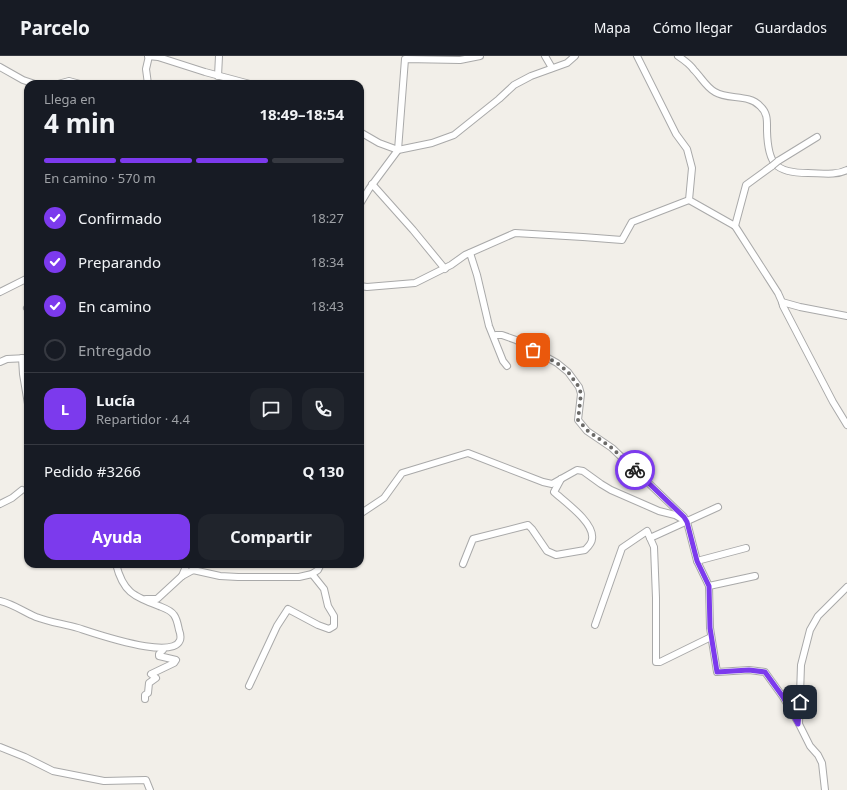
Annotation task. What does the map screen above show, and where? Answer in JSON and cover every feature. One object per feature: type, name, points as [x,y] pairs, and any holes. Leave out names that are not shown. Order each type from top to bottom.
[{"type":"street","points":[[147,80],[146,69],[148,56],[158,57],[234,80]]},
{"type":"street","points":[[158,57],[165,56]]},
{"type":"street","points":[[218,76],[220,56]]},
{"type":"street","points":[[364,197],[372,184],[398,150],[405,59],[460,60],[480,56]]},
{"type":"street","points":[[545,56],[552,68]]},
{"type":"street","points":[[364,134],[379,143],[398,150],[432,143],[454,135],[514,85],[531,76],[567,63],[575,56]]},
{"type":"street","points":[[637,56],[676,134],[687,150],[692,168],[689,200]]},
{"type":"street","points":[[678,56],[691,66],[706,85],[714,92],[724,96],[752,100],[761,106],[766,113],[768,121],[768,148],[770,155],[773,162],[782,169],[792,173],[835,173],[847,170]]},
{"type":"street","points":[[0,67],[24,80]]},
{"type":"street","points":[[735,226],[746,185],[817,137]]},
{"type":"street","points":[[372,184],[445,269]]},
{"type":"street","points":[[689,200],[735,226],[782,302],[829,395],[847,425]]},
{"type":"street","points":[[364,287],[415,283],[445,269],[470,253],[515,233],[622,240],[632,222],[689,200]]},
{"type":"street","points":[[470,253],[477,275],[489,326],[503,361],[507,366]]},
{"type":"street","points":[[0,292],[24,280]]},
{"type":"street","points":[[782,302],[847,316]]},
{"type":"street","points":[[496,335],[502,334],[516,340],[557,363],[568,372],[579,387],[581,394],[578,420],[588,431],[612,448],[684,517],[687,522],[697,561],[709,586],[710,628],[717,672],[749,670],[765,672],[783,697],[810,746],[818,755],[822,764],[825,790]]},
{"type":"street","points":[[0,362],[7,359],[24,357]]},
{"type":"street","points":[[24,368],[24,380]]},
{"type":"street","points":[[364,511],[384,498],[402,473],[468,454],[552,484],[577,470],[583,471],[611,490],[659,511],[675,514],[687,522]]},
{"type":"street","points":[[463,564],[473,539],[528,525],[547,551],[556,555],[585,550],[592,540],[592,531],[582,517],[554,492],[561,479]]},
{"type":"street","points":[[0,504],[12,498],[22,490]]},
{"type":"street","points":[[650,538],[718,507]]},
{"type":"street","points":[[595,625],[622,548],[647,531],[654,547],[656,662],[660,662],[711,637]]},
{"type":"street","points":[[697,561],[746,548]]},
{"type":"street","points":[[0,601],[37,618],[131,644],[163,648],[177,644],[181,640],[181,635],[174,615],[167,609],[142,599],[126,588],[117,568]]},
{"type":"street","points":[[182,576],[185,568]]},
{"type":"street","points":[[142,599],[157,599],[182,576],[192,570],[238,578],[299,577],[312,574],[319,568]]},
{"type":"street","points":[[249,686],[277,626],[288,609],[318,625],[329,629],[334,626],[334,616],[328,606],[324,589],[312,574]]},
{"type":"street","points":[[709,586],[755,576]]},
{"type":"street","points":[[798,724],[801,665],[810,630],[818,616],[847,587]]},
{"type":"street","points":[[146,699],[145,695],[148,693],[149,683],[156,678],[151,674],[174,663],[176,660],[159,656],[163,648]]},
{"type":"street","points":[[0,747],[25,757],[53,771],[104,781],[146,780],[150,790]]},
{"type":"way so far","points":[[533,350],[557,363],[568,372],[579,387],[581,394],[578,420],[588,431],[612,448],[635,470]]},
{"type":"route","points":[[635,470],[684,517],[687,522],[697,561],[709,586],[710,628],[717,672],[749,670],[765,672],[783,697],[798,724],[800,702]]}]
